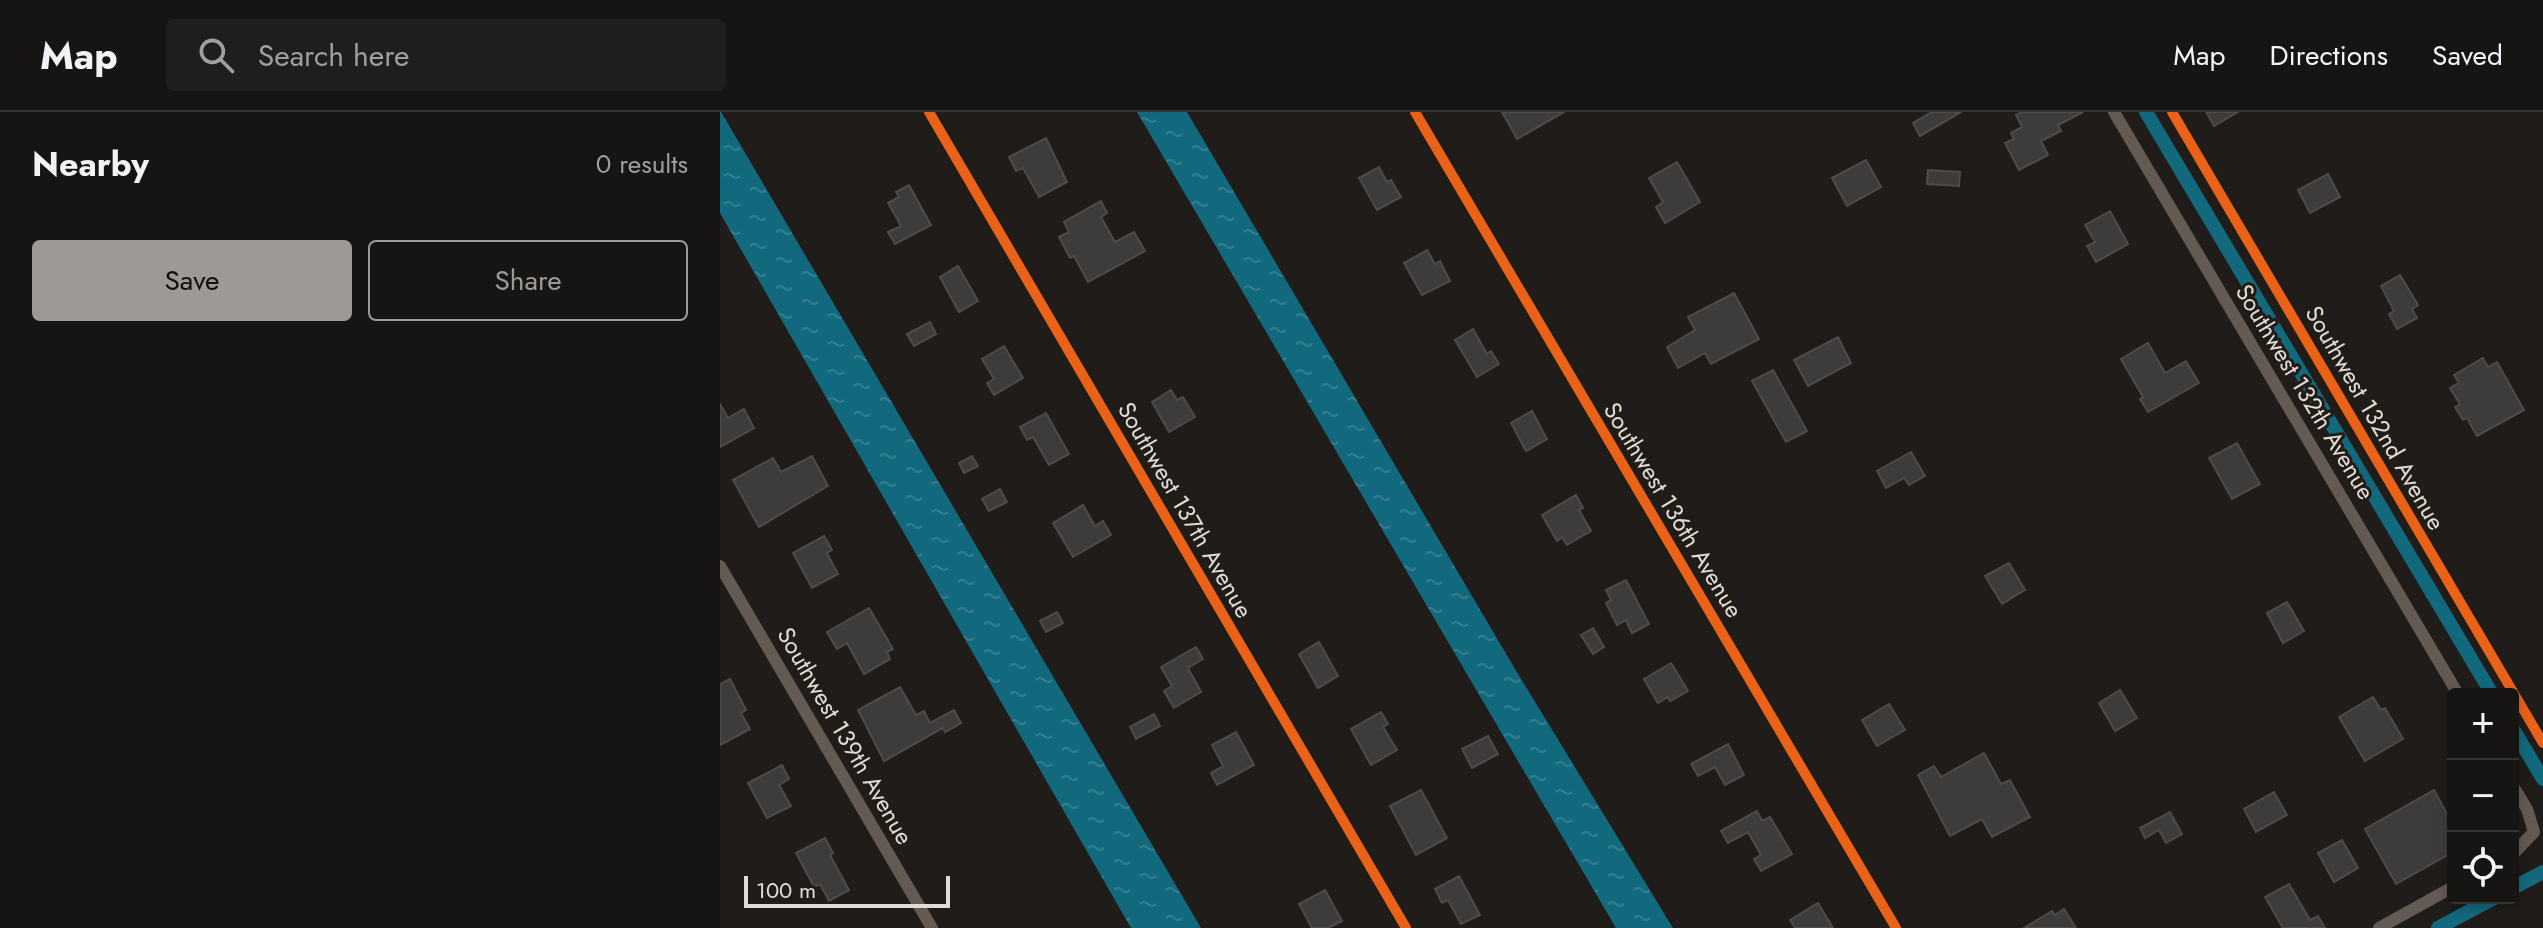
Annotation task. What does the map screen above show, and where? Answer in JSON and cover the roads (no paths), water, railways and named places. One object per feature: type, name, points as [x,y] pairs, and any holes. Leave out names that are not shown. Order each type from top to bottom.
[{"type":"street","name":"Southwest 137th Avenue","points":[[929,112],[1406,928]]},
{"type":"street","name":"Southwest 136th Avenue","points":[[1415,112],[1896,928]]},
{"type":"street","name":"Southwest 132th Avenue","points":[[2114,112],[2454,688]]},
{"type":"street","name":"Southwest 132nd Avenue","points":[[2172,112],[2543,743]]},
{"type":"street","name":"Southwest 139th Avenue","points":[[720,566],[932,928]]},
{"type":"street","points":[[2519,796],[2534,832],[2519,848]]},
{"type":"street","points":[[2379,928],[2447,890]]},
{"type":"water","points":[[720,112],[1201,928],[1131,928],[720,213]]},
{"type":"water","points":[[1137,112],[1187,112],[1515,669],[1673,928],[1616,928]]},
{"type":"waterway","points":[[2146,112],[2488,688]]},
{"type":"waterway","points":[[2519,739],[2543,779]]},
{"type":"waterway","points":[[2519,885],[2543,872]]},
{"type":"waterway","points":[[2438,928],[2483,904]]}]
